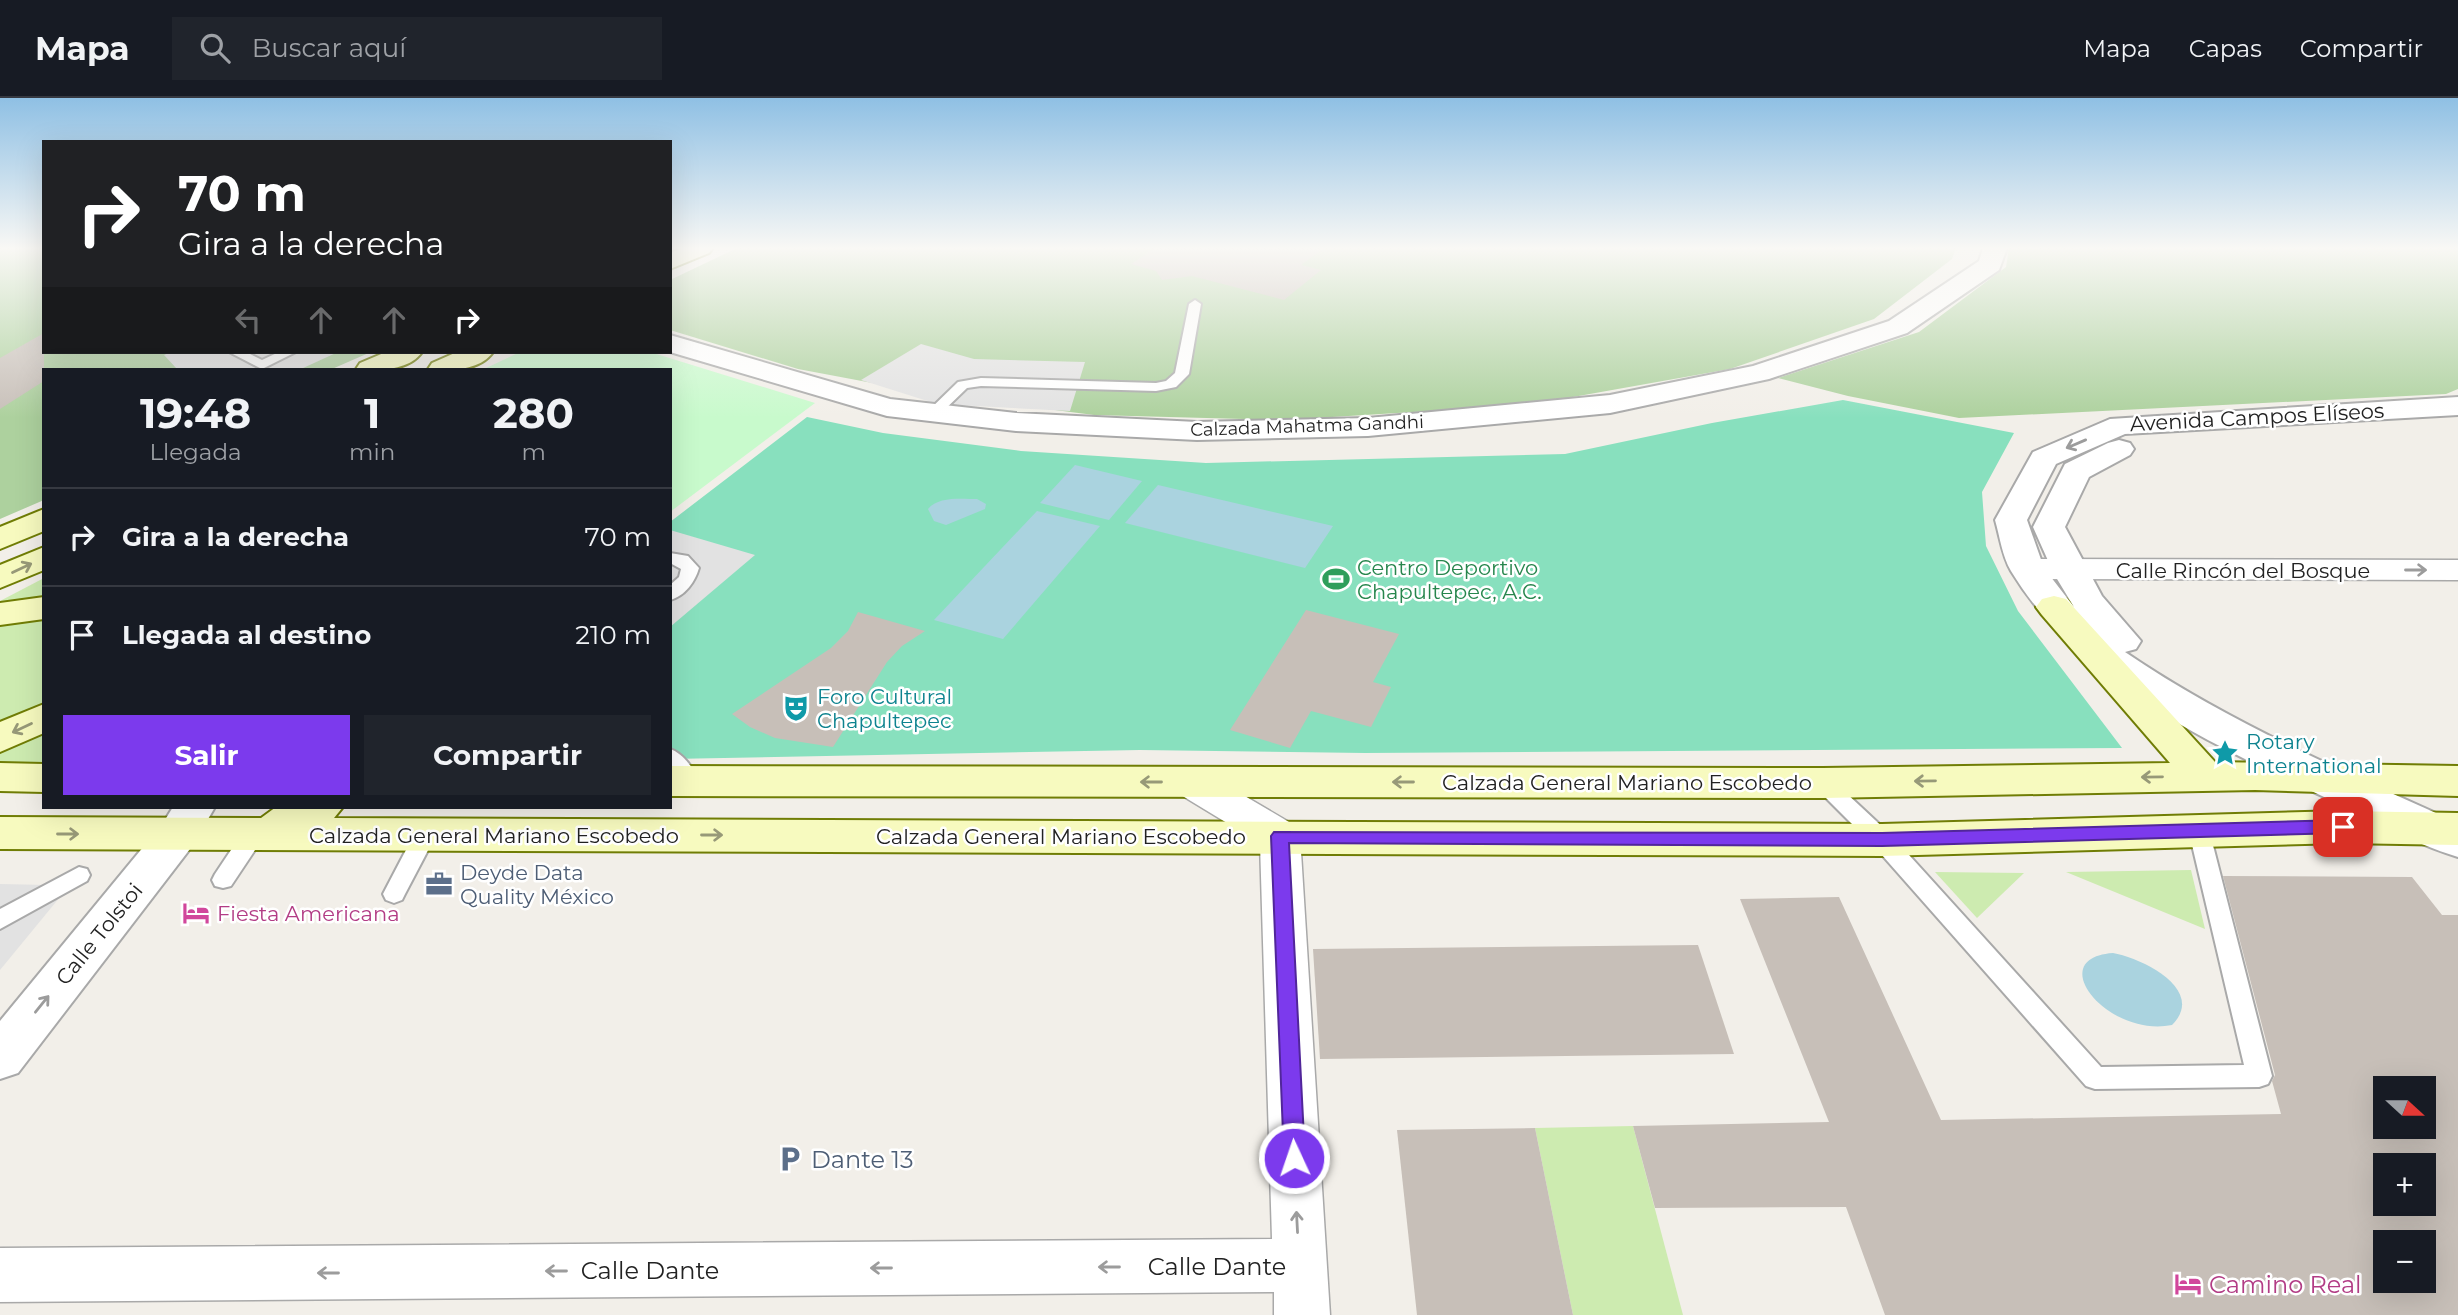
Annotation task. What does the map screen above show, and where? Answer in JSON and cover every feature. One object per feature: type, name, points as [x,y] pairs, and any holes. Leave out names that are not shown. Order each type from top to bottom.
[{"type":"main road","points":[[372,368],[404,354]]},
{"type":"main road","points":[[444,368],[476,354]]},
{"type":"main road","points":[[0,539],[42,520]]},
{"type":"main road","points":[[0,578],[42,558]]},
{"type":"main road","points":[[2054,607],[2204,776]]},
{"type":"main road","points":[[0,614],[42,608]]},
{"type":"main road","points":[[0,738],[42,718]]},
{"type":"main road","name":"Calzada General Mariano Escobedo","points":[[677,773],[1190,782],[1824,783],[2204,776],[2458,781]]},
{"type":"main road","points":[[0,777],[42,778]]},
{"type":"main road","points":[[261,835],[293,816],[316,809]]},
{"type":"main road","name":"Calzada General Mariano Escobedo","points":[[0,833],[186,821],[261,835],[1280,836],[1882,840],[2343,827],[2443,833]]},
{"type":"street","name":"Calzada Mahatma Gandhi","points":[[672,345],[887,407],[933,413],[1016,422],[1197,431],[1368,427],[1610,404],[1759,373],[1898,327],[1931,305]]},
{"type":"street","name":"Avenida Campos Elíseos","points":[[2443,833],[2318,777],[2190,712],[2131,675],[2096,648],[2054,607],[2027,569],[2011,520],[2044,458],[2130,432],[2458,406]]},
{"type":"street","points":[[2385,410],[2412,428]]},
{"type":"street","name":"Avenida Campos Elíseos","points":[[2443,833],[2372,778],[2287,741],[2209,701],[2134,651],[2106,628],[2069,570],[2049,527],[2076,471],[2130,432],[2458,426]]},
{"type":"street","name":"Calle Rincón del Bosque","points":[[2027,569],[2458,570]]},
{"type":"street","points":[[1190,782],[1280,836],[1301,1290]]},
{"type":"street","name":"Calle Tolstoi","points":[[0,1058],[186,821]]},
{"type":"street","name":"Calle Dante","points":[[0,1275],[1301,1290]]},
{"type":"lane","points":[[933,413],[963,385],[981,382],[1156,387],[1171,384],[1182,374],[1195,305]]},
{"type":"lane","points":[[240,354],[267,367],[286,354]]},
{"type":"lane","points":[[672,558],[682,560],[690,568],[687,579],[672,593]]},
{"type":"lane","points":[[1824,783],[1882,840],[2095,1078],[2259,1076],[2200,832]]},
{"type":"lane","points":[[223,880],[261,835]]},
{"type":"lane","points":[[394,894],[425,835]]},
{"type":"lane","points":[[0,920],[79,876]]},
{"type":"green space","points":[[0,305],[42,305],[42,354],[366,354],[334,368],[42,368],[42,501],[0,519]]},
{"type":"green space","points":[[672,305],[1892,305],[1874,319],[1730,369],[1528,405],[1284,420],[1094,415],[931,394],[798,369],[672,331]]},
{"type":"green space","points":[[1955,305],[2458,305],[2458,389],[2446,394],[1959,418],[1848,396],[1778,378],[1919,332]]},
{"type":"green space","points":[[516,354],[656,354],[815,403],[672,510],[672,368],[486,368]]},
{"type":"green space","name":"Centro Deportivo Chapultepec, A.C.","points":[[1843,400],[2014,433],[1982,492],[1986,546],[2018,611],[2122,748],[1365,753],[1140,750],[672,759],[672,520],[807,417],[883,433],[1021,451],[1206,463],[1565,454],[1712,423]]},
{"type":"green space","points":[[42,579],[42,600],[0,607],[0,601]]},
{"type":"green space","points":[[42,614],[42,707],[0,728],[0,618]]},
{"type":"green space","points":[[42,727],[42,768],[0,767],[0,747]]},
{"type":"green space","points":[[2191,870],[2205,929],[2066,872]]},
{"type":"green space","points":[[1935,872],[2024,873],[1977,918]]},
{"type":"green space","points":[[1633,1126],[1683,1315],[1573,1315],[1535,1128]]},
{"type":"shaded area","points":[[921,344],[974,359],[1085,362],[1070,411],[937,404],[861,380]]},
{"type":"shaded area","points":[[334,354],[303,368],[176,368],[164,355]]},
{"type":"shaded area","points":[[672,531],[755,555],[672,625]]},
{"type":"shaded area","points":[[0,884],[48,885],[60,897],[0,970]]},
{"type":"water","points":[[1075,465],[1142,481],[1109,520],[1040,503]]},
{"type":"water","points":[[1158,485],[1333,526],[1305,568],[1125,523]]},
{"type":"water","points":[[977,499],[986,504],[985,509],[946,525],[934,521],[928,509],[944,500]]},
{"type":"water","points":[[1037,511],[1100,526],[1003,639],[934,620]]},
{"type":"water","points":[[2113,953],[2154,969],[2176,988],[2182,1000],[2181,1012],[2172,1025],[2148,1026],[2126,1020],[2106,1009],[2092,996],[2084,981],[2083,968],[2093,958]]},
{"type":"building","points":[[42,334],[42,382],[0,409],[0,358]]},
{"type":"building","points":[[1306,610],[1399,634],[1373,682],[1391,687],[1371,727],[1311,711],[1290,748],[1230,730]]},
{"type":"building","points":[[858,612],[925,631],[902,646],[887,662],[833,747],[775,738],[750,727],[732,714],[831,648],[848,631]]},
{"type":"building","points":[[2223,876],[2412,877],[2442,915],[2458,915],[2458,1315],[1885,1315],[1846,1207],[1655,1208],[1633,1126],[1829,1122],[1740,899],[1839,897],[1941,1120],[2281,1114],[2272,1081],[2275,1075]]},
{"type":"building","points":[[1698,945],[1734,1054],[1320,1059],[1313,949]]},
{"type":"building","points":[[1535,1128],[1573,1315],[1417,1315],[1397,1130]]},
{"type":"place","name":"Centro Deportivo Chapultepec, A.C.","points":[[1336,579]]},
{"type":"place","name":"Foro Cultural Chapultepec","points":[[796,708]]},
{"type":"place","name":"Rotary International","points":[[2225,753]]},
{"type":"place","name":"Deyde Data Quality México","points":[[439,884]]},
{"type":"place","name":"Fiesta Americana","points":[[196,913]]},
{"type":"place","name":"Dante 13","points":[[790,1159]]},
{"type":"place","name":"Camino Real","points":[[2188,1284]]},
{"type":"route","points":[[1294,1158],[1280,836],[1882,840],[2343,827]]}]
